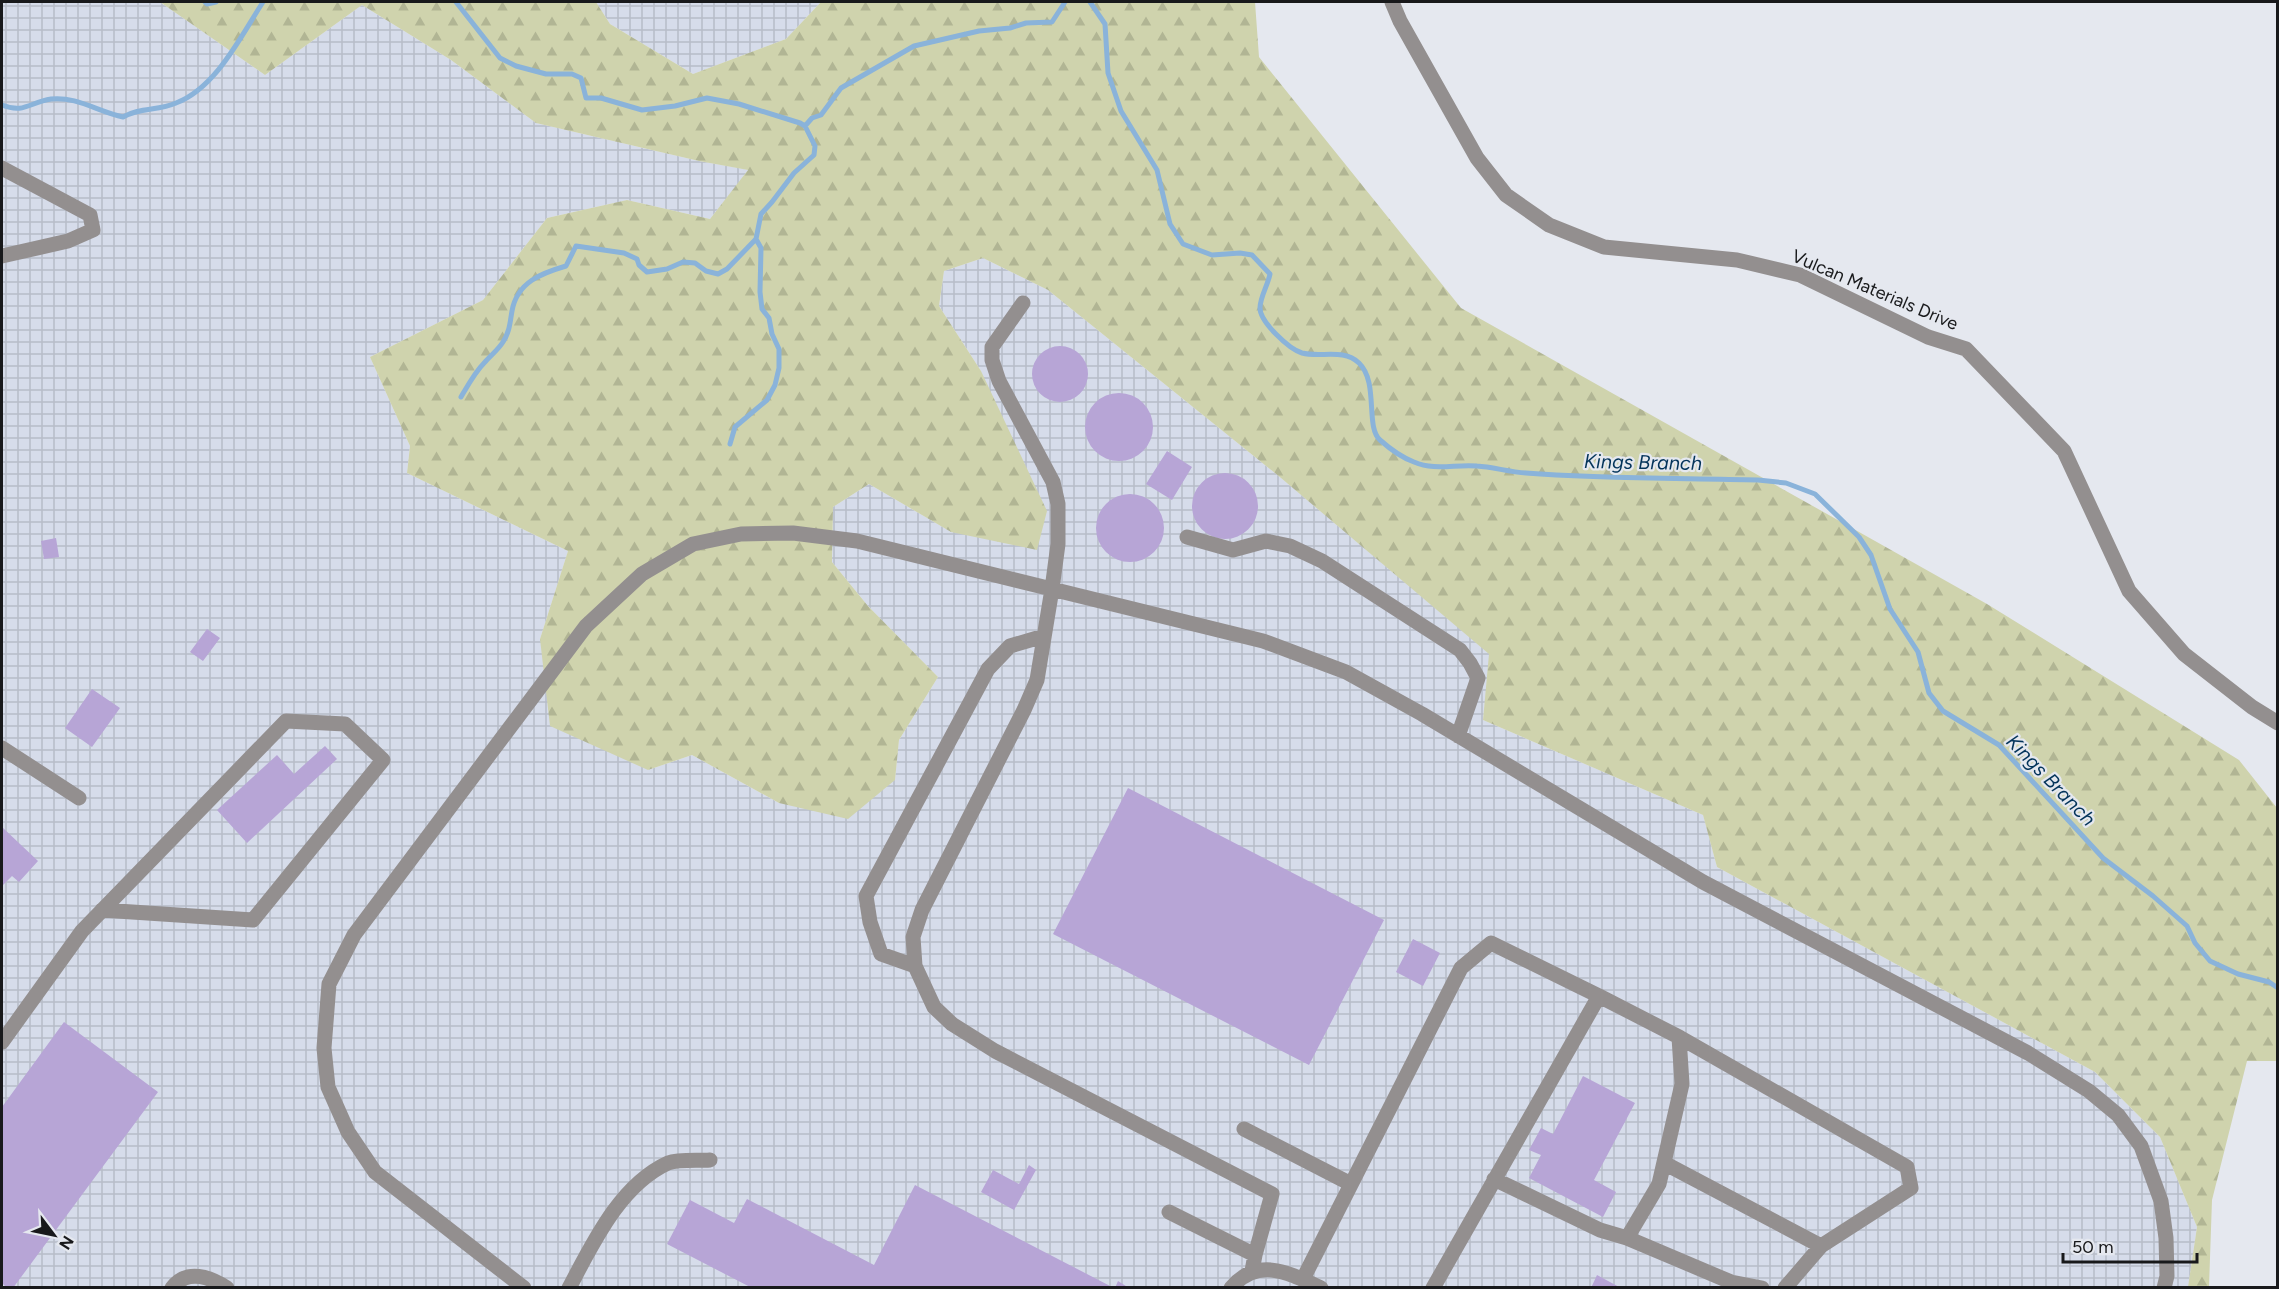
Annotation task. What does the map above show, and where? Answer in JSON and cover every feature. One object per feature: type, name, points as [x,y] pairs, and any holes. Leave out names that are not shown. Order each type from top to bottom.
[{"type":"street","name":"Vulcan Materials Drive","points":[[1392,2],[1400,21],[1477,158],[1506,195],[1549,225],[1604,247],[1737,260],[1800,275],[1928,337],[1966,349],[2064,451],[2129,591],[2184,654],[2252,708],[2277,723]]},
{"type":"street","points":[[2,168],[90,215],[93,230],[68,241],[2,256]]},
{"type":"street","points":[[1023,303],[992,347],[992,360],[999,381],[1053,482],[1058,504],[1058,544],[1052,590],[1037,680],[922,910],[913,938],[915,966],[934,1008],[969,1035],[1006,1057],[1272,1194],[1252,1271]]},
{"type":"street","points":[[524,1287],[375,1172],[348,1132],[328,1087],[324,1048],[328,984],[354,935],[586,626],[642,574],[693,544],[741,534],[793,533],[857,541],[1263,641],[1346,672],[1458,735],[1703,882],[2028,1053],[2089,1091],[2118,1115],[2141,1146],[2162,1201],[2168,1276],[2164,1287]]},
{"type":"street","points":[[1187,537],[1233,550],[1266,541],[1290,546],[1322,561],[1460,650],[1478,678],[1458,735]]},
{"type":"street","points":[[915,966],[880,954],[870,922],[866,896],[988,669],[1010,646],[1044,636]]},
{"type":"street","points":[[2,1042],[82,931],[102,910],[286,721],[345,724],[383,760],[253,920],[102,910]]},
{"type":"street","points":[[2,748],[79,798]]},
{"type":"street","points":[[1303,1280],[1461,968],[1491,943],[1679,1037],[1907,1167],[1911,1188],[1821,1246],[1785,1287]]},
{"type":"street","points":[[1433,1287],[1599,996]]},
{"type":"street","points":[[1627,1239],[1659,1184],[1682,1084],[1679,1037]]},
{"type":"street","points":[[1244,1129],[1351,1184]]},
{"type":"street","points":[[569,1287],[602,1227],[639,1182],[670,1162],[710,1160]]},
{"type":"street","points":[[1664,1163],[1821,1246]]},
{"type":"street","points":[[1494,1179],[1600,1230],[1731,1282],[1762,1287]]},
{"type":"street","points":[[1169,1212],[1255,1255]]},
{"type":"street","points":[[1231,1287],[1252,1271],[1282,1270],[1321,1287]]},
{"type":"street","points":[[172,1287],[177,1281],[193,1276],[210,1278],[227,1287]]},
{"type":"shaded area","points":[[2,2],[160,2],[265,75],[362,5],[451,60],[536,123],[699,161],[749,170],[710,219],[627,200],[547,218],[483,300],[370,357],[410,446],[407,473],[568,551],[540,639],[648,770],[692,755],[779,803],[895,780],[899,740],[938,677],[868,606],[832,562],[833,507],[869,484],[951,532],[981,371],[939,306],[944,271],[983,258],[1048,290],[1281,478],[1490,654],[1483,720],[1703,815],[1717,867],[2095,1072],[2160,1137],[2197,1227],[2188,1288],[2,1288]]},
{"type":"shaded area","points":[[596,2],[821,2],[786,39],[693,74],[610,24]]},
{"type":"green space","points":[[160,2],[596,2],[610,24],[693,74],[786,39],[821,2],[1255,2],[1259,57],[1461,308],[1987,604],[2239,760],[2277,808],[2277,1061],[2247,1061],[2212,1200],[2209,1287],[2188,1287],[2197,1227],[2160,1137],[2095,1072],[1717,867],[1703,815],[1483,720],[1489,654],[1281,478],[1048,290],[983,258],[944,271],[939,306],[981,371],[1047,511],[1037,550],[951,532],[869,484],[833,507],[832,562],[868,606],[938,677],[899,740],[895,780],[848,819],[779,803],[692,755],[648,770],[550,726],[540,639],[568,551],[407,473],[410,446],[370,357],[483,300],[547,218],[627,200],[710,219],[748,170],[699,161],[536,123],[451,60],[362,5],[265,75]]},
{"type":"building","points":[[1060,346],[1071,348],[1080,354],[1086,363],[1088,374],[1086,385],[1080,394],[1071,400],[1060,402],[1049,400],[1040,394],[1034,385],[1032,374],[1034,363],[1040,354],[1049,348]]},
{"type":"building","points":[[1119,393],[1132,396],[1143,403],[1150,414],[1153,427],[1150,440],[1143,451],[1132,458],[1119,461],[1106,458],[1095,451],[1088,440],[1085,427],[1088,414],[1095,403],[1106,396]]},
{"type":"building","points":[[1167,451],[1192,467],[1172,500],[1146,484]]},
{"type":"building","points":[[1219,473],[1231,473],[1243,478],[1253,488],[1258,506],[1256,519],[1243,534],[1231,539],[1219,539],[1207,534],[1197,524],[1192,512],[1192,500],[1197,488],[1207,478]]},
{"type":"building","points":[[1130,494],[1143,497],[1154,504],[1161,515],[1164,528],[1161,541],[1154,552],[1143,559],[1130,562],[1117,559],[1106,552],[1099,541],[1096,528],[1099,515],[1106,504],[1117,497]]},
{"type":"building","points":[[56,538],[59,557],[44,559],[41,541]]},
{"type":"building","points":[[207,629],[220,638],[203,661],[190,652]]},
{"type":"building","points":[[92,689],[120,708],[92,747],[65,728]]},
{"type":"building","points":[[325,746],[337,759],[247,843],[217,810],[277,755],[294,774]]},
{"type":"building","points":[[1128,788],[1384,920],[1309,1065],[1053,934]]},
{"type":"building","points":[[2,827],[38,861],[19,882],[12,876],[3,885],[2,883]]},
{"type":"building","points":[[1413,939],[1440,953],[1423,986],[1396,972]]},
{"type":"building","points":[[64,1022],[158,1092],[13,1288],[7,1288],[2,1283],[2,1107]]},
{"type":"building","points":[[1583,1076],[1635,1103],[1594,1180],[1616,1192],[1603,1217],[1529,1178],[1541,1155],[1529,1150],[1541,1128],[1553,1134]]},
{"type":"building","points":[[1029,1165],[1036,1170],[1014,1210],[981,1192],[993,1170],[1019,1184]]},
{"type":"building","points":[[915,1185],[1114,1288],[752,1288],[667,1244],[690,1200],[734,1223],[747,1199],[874,1265]]},
{"type":"building","points":[[1597,1275],[1621,1288],[1591,1288]]},
{"type":"building","points":[[1118,1281],[1129,1288],[1115,1288]]},
{"type":"waterway","points":[[205,2],[207,4],[216,2]]},
{"type":"waterway","points":[[2,105],[22,108],[44,100],[60,99],[78,102],[123,117],[176,103],[190,96],[215,73],[226,60],[263,2]]},
{"type":"waterway","points":[[456,2],[500,58],[516,66],[546,74],[572,74],[581,78],[586,98],[601,98],[642,110],[675,106],[707,98],[739,104],[805,126],[815,146],[814,155],[794,173],[761,214],[756,239],[761,248],[762,309],[769,318],[772,334],[779,349],[779,368],[775,385],[767,400],[735,427],[730,444]]},
{"type":"waterway","points":[[805,126],[812,118],[821,115],[841,88],[914,46],[979,31],[1010,28],[1026,23],[1052,22],[1065,2]]},
{"type":"waterway","name":"Kings Branch","points":[[1090,2],[1105,24],[1108,73],[1121,111],[1157,170],[1170,224],[1183,244],[1212,255],[1240,253],[1252,255],[1270,274],[1260,304],[1261,314],[1283,341],[1302,353],[1353,358],[1365,371],[1369,381],[1373,425],[1380,440],[1410,460],[1422,465],[1437,467],[1477,466],[1520,472],[1584,476],[1758,480],[1786,483],[1815,494],[1859,537],[1871,555],[1890,609],[1918,652],[1929,693],[1943,711],[1999,745],[2103,858],[2153,896],[2187,926],[2195,943],[2210,961],[2238,974],[2269,982],[2278,988]]},
{"type":"waterway","points":[[461,397],[478,370],[499,348],[505,338],[519,293],[532,280],[566,266],[576,246],[624,253],[637,259],[639,265],[647,272],[667,269],[683,262],[695,263],[706,271],[718,274],[727,269],[756,239]]}]
